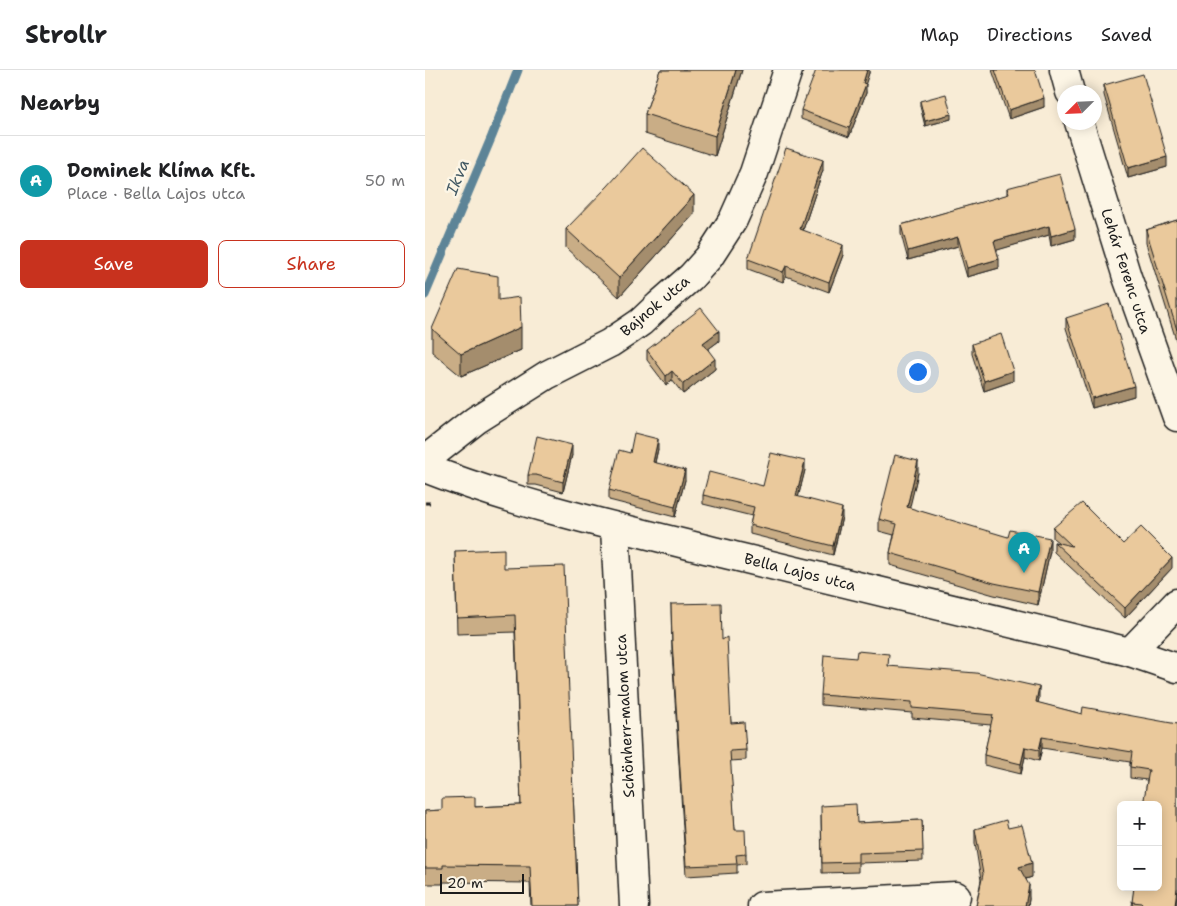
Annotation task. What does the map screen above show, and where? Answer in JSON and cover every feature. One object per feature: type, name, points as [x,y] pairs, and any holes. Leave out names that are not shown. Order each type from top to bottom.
[{"type":"street","name":"Bajnok utca","points":[[425,460],[476,420],[547,375],[610,343],[628,331],[641,322],[691,277],[709,257],[733,220],[753,173],[788,70]]},
{"type":"street","points":[[1064,70],[1068,85]]},
{"type":"street","name":"Lehár Ferenc utca","points":[[1081,130],[1124,268],[1177,417]]},
{"type":"street","name":"Bella Lajos utca","points":[[425,468],[522,501],[615,527],[1130,652],[1177,668]]},
{"type":"street","name":"Schönherr-malom utca","points":[[615,527],[634,906]]},
{"type":"street","points":[[1130,652],[1177,603]]},
{"type":"street","points":[[762,906],[956,896]]},
{"type":"building","points":[[660,70],[736,70],[715,136],[645,114]]},
{"type":"building","points":[[816,70],[867,70],[863,83],[866,84],[849,128],[801,110]]},
{"type":"building","points":[[995,70],[1035,70],[1044,98],[1009,110]]},
{"type":"building","points":[[1143,74],[1167,157],[1128,168],[1104,85]]},
{"type":"building","points":[[946,94],[951,114],[925,121],[920,101]]},
{"type":"building","points":[[642,148],[694,195],[619,278],[566,229]]},
{"type":"building","points":[[786,148],[823,160],[800,229],[843,245],[829,282],[786,266],[783,272],[748,259]]},
{"type":"building","points":[[1060,174],[1075,229],[1051,236],[1049,226],[994,241],[999,259],[967,268],[958,237],[908,251],[901,225],[1009,194],[1007,188]]},
{"type":"building","points":[[1177,220],[1177,330],[1146,230]]},
{"type":"building","points":[[458,269],[498,276],[498,300],[520,297],[521,327],[461,354],[432,329]]},
{"type":"building","points":[[1109,304],[1134,386],[1092,398],[1066,318]]},
{"type":"building","points":[[701,308],[719,331],[703,343],[715,359],[683,384],[672,371],[666,376],[647,350]]},
{"type":"building","points":[[1001,334],[1013,371],[984,381],[972,344]]},
{"type":"building","points":[[634,433],[658,439],[653,462],[685,470],[675,507],[609,490],[619,450],[630,453]]},
{"type":"building","points":[[537,436],[572,445],[563,482],[536,475],[528,475]]},
{"type":"building","points":[[771,453],[805,461],[796,496],[842,508],[833,546],[750,525],[754,507],[703,495],[709,472],[763,486]]},
{"type":"building","points":[[895,455],[918,461],[907,507],[1008,537],[1010,530],[1050,538],[1038,592],[994,583],[890,553],[897,524],[879,519]]},
{"type":"building","points":[[1082,503],[1123,544],[1141,527],[1172,558],[1125,608],[1054,542],[1072,546],[1053,528]]},
{"type":"building","points":[[504,549],[504,568],[564,566],[578,906],[532,906],[530,866],[443,865],[443,868],[425,868],[425,811],[442,810],[442,798],[475,797],[475,807],[521,805],[515,615],[457,618],[455,551]]},
{"type":"building","points":[[721,603],[722,640],[727,637],[731,723],[744,722],[746,750],[730,751],[735,830],[745,830],[746,854],[736,855],[737,864],[686,866],[671,604]]},
{"type":"building","points":[[857,651],[889,654],[888,666],[976,673],[1039,687],[1036,702],[1082,714],[1083,707],[1177,724],[1177,888],[1175,906],[1141,906],[1142,903],[1132,902],[1133,891],[1162,891],[1162,801],[1144,801],[1149,770],[1130,767],[1132,752],[1042,737],[1039,750],[1025,747],[1021,764],[984,755],[993,715],[912,708],[912,702],[821,695],[824,655],[856,658]]},
{"type":"building","points":[[856,804],[857,823],[922,820],[923,851],[858,853],[858,862],[822,863],[821,806]]},
{"type":"building","points":[[1006,820],[1008,828],[1022,825],[1032,863],[1019,867],[1029,885],[1025,906],[976,906],[983,874],[975,829]]},
{"type":"waterway","name":"Ikva","points":[[425,295],[518,70]]},
{"type":"place","name":"Dominek Klíma Kft.","points":[[1024,573]]}]
